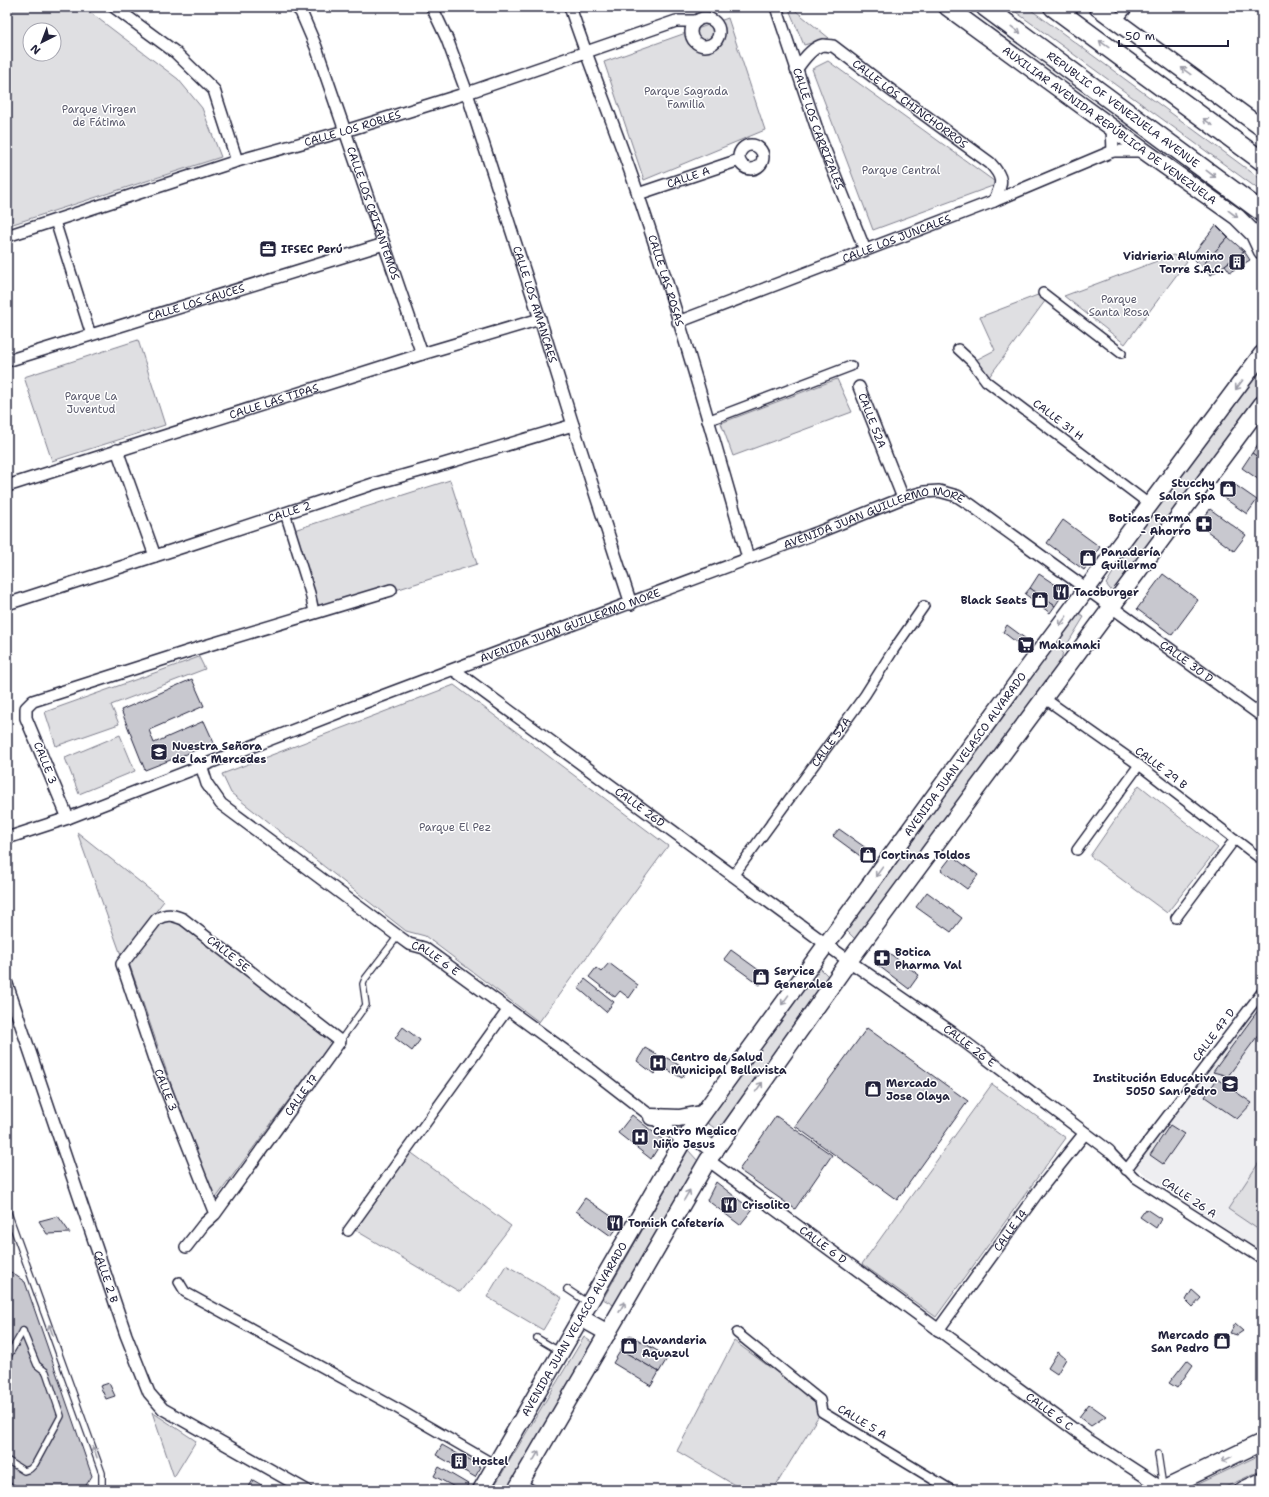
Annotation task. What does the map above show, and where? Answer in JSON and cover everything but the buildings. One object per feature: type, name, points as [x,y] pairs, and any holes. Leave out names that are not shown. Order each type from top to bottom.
[{"type":"main road","name":"AUXILIAR AVENIDA REPÚBLICA DE VENEZUELA","points":[[947,7],[1112,128],[1237,217],[1254,234],[1262,251]]},
{"type":"main road","name":"REPUBLIC OF VENEZUELA AVENUE","points":[[985,7],[1262,212]]},
{"type":"main road","points":[[1053,7],[1262,162]]},
{"type":"main road","points":[[1098,7],[1262,128]]},
{"type":"main road","name":"AVENIDA JUAN VELASCO ALVARADO","points":[[481,1490],[686,1137],[701,1114],[1021,677],[1262,354]]},
{"type":"main road","points":[[522,1488],[608,1333],[711,1155],[849,961],[1262,404]]},
{"type":"main road","points":[[652,1116],[679,1118],[701,1114]]},
{"type":"main road","points":[[686,1137],[711,1155]]},
{"type":"main road","points":[[581,1318],[608,1333]]},
{"type":"main road","points":[[1163,1490],[1262,1442]]},
{"type":"street","points":[[114,7],[175,52],[214,90],[237,161]]},
{"type":"street","name":"CALLE LOS CRISANTEMOS","points":[[296,7],[301,12],[316,48],[422,354]]},
{"type":"street","name":"CALLE LOS AMANCAES","points":[[432,7],[447,39],[466,93],[631,604]]},
{"type":"street","name":"CALLE LAS ROSAS","points":[[570,7],[638,194],[678,322],[748,558]]},
{"type":"street","name":"CALLE LOS CARRIZALES","points":[[776,7],[796,70],[865,250]]},
{"type":"street","points":[[1117,21],[1128,7]]},
{"type":"street","name":"CALLE LOS ROBLES","points":[[7,236],[237,161],[466,93],[676,21],[696,21]]},
{"type":"street","name":"CALLE LOS CHINCHORROS","points":[[796,70],[811,52],[823,45],[833,46],[892,92],[990,162],[998,172],[1001,181],[1000,189],[994,201]]},
{"type":"street","points":[[1112,128],[1113,151]]},
{"type":"street","name":"CALLE LOS JUNCALES","points":[[678,322],[994,201],[1113,151],[1144,151]]},
{"type":"street","name":"CALLE A","points":[[638,194],[739,160]]},
{"type":"street","points":[[55,221],[92,335]]},
{"type":"street","name":"CALLE LOS SAUCES","points":[[7,361],[384,244]]},
{"type":"street","points":[[1043,293],[1121,354]]},
{"type":"street","name":"CALLE LAS TIPAS","points":[[7,486],[422,354],[540,319]]},
{"type":"street","name":"CALLE 31 H","points":[[958,349],[972,362],[986,381],[1149,504]]},
{"type":"street","points":[[707,421],[851,366]]},
{"type":"street","name":"CALLE 52A","points":[[859,387],[903,498]]},
{"type":"street","name":"CALLE 2","points":[[7,604],[373,484],[573,424]]},
{"type":"street","points":[[117,450],[155,556]]},
{"type":"street","name":"AVENIDA JUAN GUILLERMO MORE","points":[[7,838],[68,818],[551,632],[631,604],[903,498],[924,492],[939,491],[957,496],[971,504],[1110,607]]},
{"type":"street","points":[[285,513],[310,593],[314,612],[391,590]]},
{"type":"street","name":"CALLE 52A","points":[[733,876],[865,695],[894,649],[924,606]]},
{"type":"street","name":"CALLE 30 D","points":[[1110,607],[1262,716]]},
{"type":"street","name":"CALLE 3","points":[[68,818],[26,718],[26,708],[33,701],[314,612]]},
{"type":"street","name":"CALLE 26D","points":[[454,670],[826,944]]},
{"type":"street","name":"CALLE 29 B","points":[[1044,698],[1139,765],[1262,860]]},
{"type":"street","points":[[1077,850],[1139,765]]},
{"type":"street","name":"CALLE 6 E","points":[[201,766],[207,784],[221,804],[409,944],[424,948],[652,1116],[686,1137]]},
{"type":"street","points":[[1176,918],[1235,839]]},
{"type":"street","name":"CALLE 5E","points":[[122,964],[157,919],[165,915],[174,915],[183,919],[340,1041]]},
{"type":"street","name":"CALLE 26 E","points":[[826,944],[953,1033],[1109,1151]]},
{"type":"street","name":"CALLE 3","points":[[122,964],[155,1062],[215,1214]]},
{"type":"street","name":"CALLE 2 B","points":[[7,984],[126,1335],[149,1393],[163,1409],[306,1490]]},
{"type":"street","name":"CALLE 47 D","points":[[1126,1170],[1262,992]]},
{"type":"street","points":[[348,1231],[508,1009]]},
{"type":"street","name":"CALLE 17","points":[[186,1248],[204,1224],[215,1214],[340,1041]]},
{"type":"street","name":"CALLE 14","points":[[938,1330],[1040,1189],[1085,1133]]},
{"type":"street","name":"CALLE 26 A","points":[[1109,1151],[1134,1177],[1262,1260]]},
{"type":"street","name":"CALLE 6 D","points":[[711,1155],[938,1330]]},
{"type":"street","points":[[178,1282],[185,1292],[400,1410],[495,1465]]},
{"type":"street","name":"CALLE 6 C","points":[[938,1330],[1087,1439],[1163,1490]]},
{"type":"street","name":"CALLE 5 A","points":[[737,1333],[820,1400],[822,1412],[951,1490]]},
{"type":"lane","name":"CALLE 17","points":[[340,1041],[366,1005],[363,984],[365,979],[398,936]]},
{"type":"lane","points":[[7,1210],[102,1473],[102,1490]]},
{"type":"lane","points":[[567,1288],[589,1303]]},
{"type":"lane","points":[[7,1358],[23,1331],[37,1365],[46,1372],[61,1416],[35,1464],[30,1469],[24,1471],[7,1460]]},
{"type":"lane","points":[[537,1338],[561,1352]]},
{"type":"lane","points":[[1158,1454],[1163,1490]]},
{"type":"shaded area","name":"Institución Educativa 5050 San Pedro","points":[[1262,1000],[1262,1252],[1134,1167]]},
{"type":"green space","name":"Parque Virgen de Fátima","points":[[7,7],[83,7],[178,79],[202,108],[221,157],[7,226]]},
{"type":"green space","points":[[788,7],[791,7],[829,38],[804,45]]},
{"type":"green space","points":[[1009,7],[1027,7],[1262,180],[1262,192]]},
{"type":"green space","name":"Parque Sagrada Familia","points":[[728,18],[765,130],[644,180],[604,62]]},
{"type":"green space","name":"Parque Central","points":[[828,61],[998,184],[873,230],[812,69]]},
{"type":"green space","name":"Parque Santa Rosa","points":[[1173,255],[1187,261],[1125,344],[1064,296]]},
{"type":"green space","points":[[1043,293],[1048,297],[986,381],[972,362],[995,350],[980,317]]},
{"type":"green space","name":"Parque La Juventud","points":[[138,340],[165,425],[52,461],[24,377]]},
{"type":"green space","points":[[1262,368],[1262,394],[1114,594],[1106,584],[1132,542]]},
{"type":"green space","points":[[837,379],[852,412],[733,456],[721,423]]},
{"type":"green space","points":[[450,480],[477,564],[321,614],[294,530]]},
{"type":"green space","points":[[1078,612],[1084,617],[1063,651],[1060,666],[855,939],[846,930]]},
{"type":"green space","points":[[199,657],[205,669],[111,705],[119,724],[56,746],[45,712]]},
{"type":"green space","name":"Parque El Pez","points":[[454,685],[668,846],[539,1022],[425,936],[406,931],[231,793],[222,774]]},
{"type":"green space","points":[[120,735],[135,771],[79,794],[65,758]]},
{"type":"green space","points":[[1139,785],[1218,848],[1167,913],[1090,856]]},
{"type":"green space","points":[[77,832],[164,901],[121,955]]},
{"type":"green space","points":[[172,920],[188,930],[334,1039],[216,1198],[211,1199],[129,963],[161,921]]},
{"type":"green space","points":[[819,967],[830,978],[719,1131],[703,1120]]},
{"type":"green space","points":[[992,1084],[1066,1138],[936,1317],[862,1264]]},
{"type":"green space","points":[[688,1150],[698,1161],[617,1307],[603,1299]]},
{"type":"green space","points":[[409,1151],[511,1226],[460,1292],[355,1230]]},
{"type":"green space","points":[[1262,1158],[1262,1232],[1228,1209]]},
{"type":"green space","points":[[506,1265],[562,1298],[543,1330],[487,1297]]},
{"type":"green space","points":[[584,1337],[593,1343],[510,1490],[492,1490]]},
{"type":"green space","points":[[734,1341],[824,1407],[773,1490],[743,1490],[677,1451]]},
{"type":"green space","points":[[152,1412],[196,1441],[174,1477]]},
{"type":"green space","points":[[1262,1454],[1262,1470],[1219,1490],[1186,1490]]},
{"type":"place","name":"IFSEC Perú","points":[[268,249]]},
{"type":"place","name":"Vidrieria Alumino Torre S.A.C.","points":[[1237,262]]},
{"type":"place","name":"Stucchy Salon Spa","points":[[1228,489]]},
{"type":"place","name":"Boticas Farma - Ahorro","points":[[1204,524]]},
{"type":"place","name":"Panadería Guillermo","points":[[1088,558]]},
{"type":"place","name":"Tacoburger","points":[[1061,592]]},
{"type":"place","name":"Black Seats","points":[[1040,600]]},
{"type":"place","name":"Makamaki","points":[[1026,645]]},
{"type":"place","name":"Nuestra Señora de las Mercedes","points":[[159,752]]},
{"type":"place","name":"Cortinas Toldos","points":[[868,855]]},
{"type":"place","name":"Botica Pharma Val","points":[[882,958]]},
{"type":"place","name":"Service Generalee","points":[[761,977]]},
{"type":"place","name":"Centro de Salud Municipal Bellavista","points":[[658,1063]]},
{"type":"place","name":"Institución Educativa 5050 San Pedro","points":[[1230,1084]]},
{"type":"place","name":"Mercado Jose Olaya","points":[[873,1089]]},
{"type":"place","name":"Centro Medico Niño Jesus","points":[[640,1137]]},
{"type":"place","name":"Crisolito","points":[[729,1205]]},
{"type":"place","name":"Tomich Cafetería","points":[[615,1223]]},
{"type":"place","name":"Mercado San Pedro","points":[[1222,1341]]},
{"type":"place","name":"Lavanderia Aquazul","points":[[629,1346]]},
{"type":"place","name":"Hostel","points":[[459,1461]]}]
